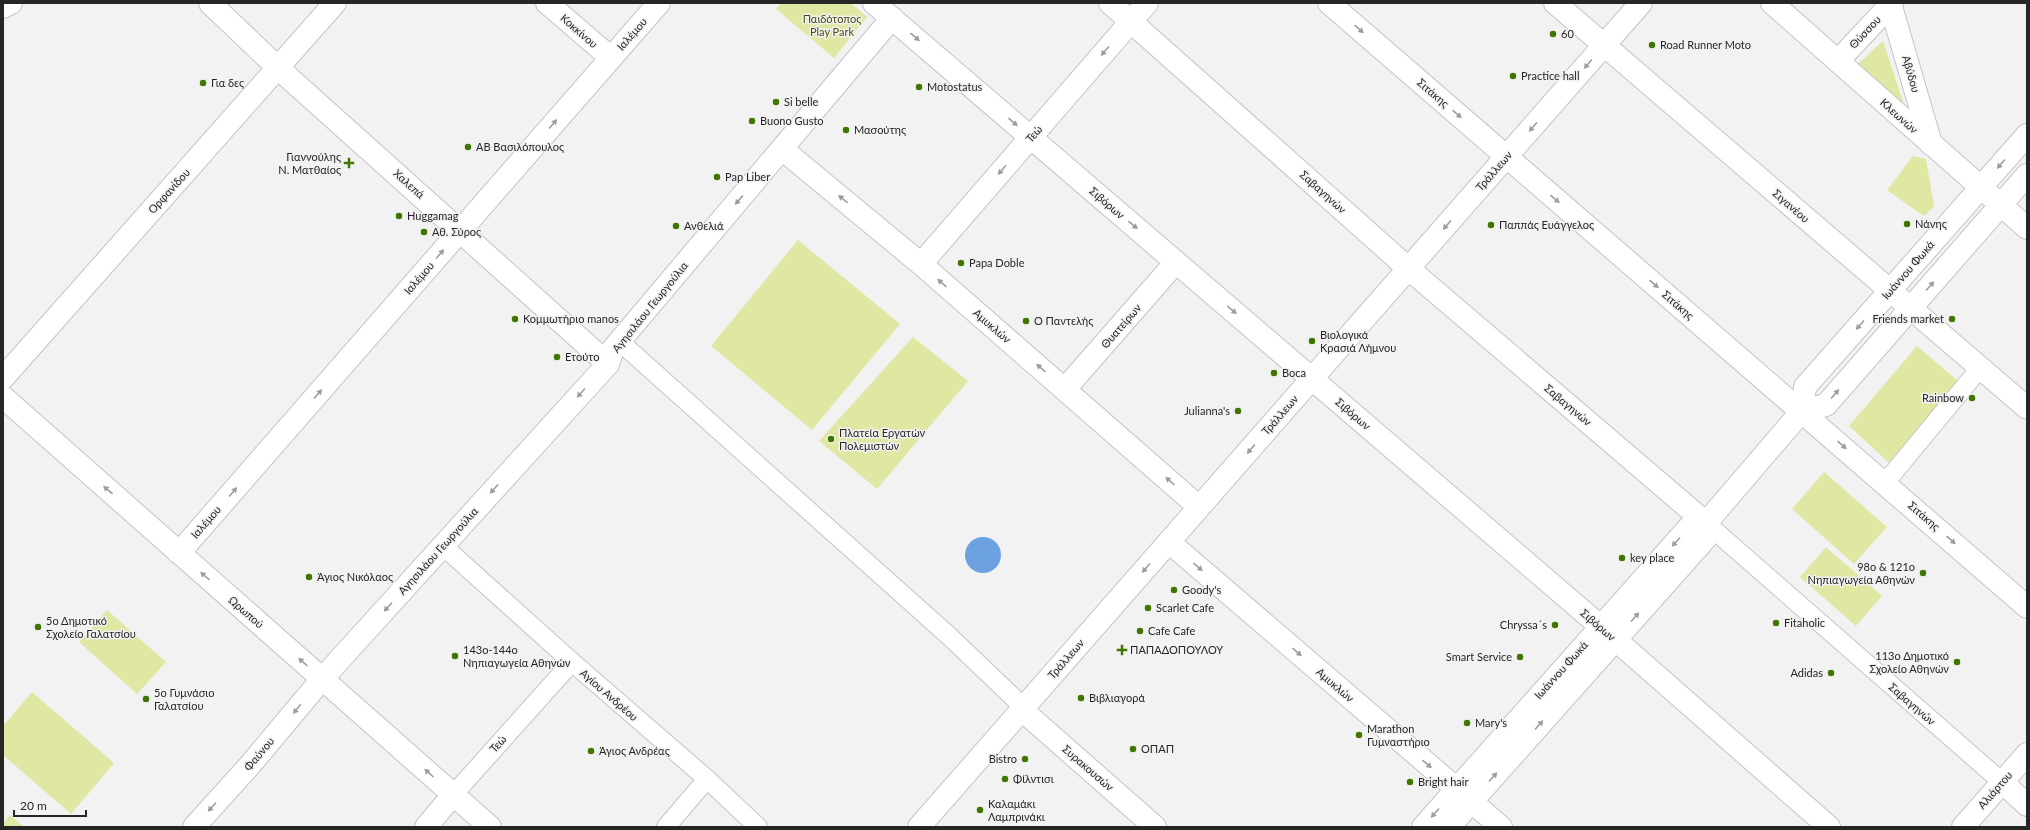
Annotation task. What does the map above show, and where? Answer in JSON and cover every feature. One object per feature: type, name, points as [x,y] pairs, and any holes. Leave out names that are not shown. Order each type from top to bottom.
[{"type":"street","points":[[3,7],[11,3]]},
{"type":"street","name":"Χαλεπά","points":[[210,3],[278,68],[461,230],[608,364]]},
{"type":"street","name":"Ορφανίδου","points":[[3,378],[335,3]]},
{"type":"street","name":"Κοκκίνου","points":[[547,3],[611,58]]},
{"type":"street","name":"Ιαλέμου","points":[[180,553],[659,3]]},
{"type":"street","name":"Σιβόρων","points":[[874,3],[1608,633],[1829,827]]},
{"type":"street","name":"Σαβαγηνών","points":[[1110,3],[1409,268],[1706,523],[2027,805]]},
{"type":"street","name":"Τεώ","points":[[920,264],[1147,3]]},
{"type":"street","name":"Σιτάκης","points":[[1329,3],[2027,607]]},
{"type":"street","name":"Σιγανέου","points":[[1555,3],[2027,408]]},
{"type":"street","name":"Τράλλεων","points":[[919,827],[1642,3]]},
{"type":"street","name":"Κλεωνών","points":[[1772,3],[2027,228]]},
{"type":"street","name":"Θύσσου","points":[[1838,61],[1891,3]]},
{"type":"street","name":"Αβύδου","points":[[1891,3],[1931,144]]},
{"type":"street","name":"Αγησιλάου Γεωργούλια","points":[[322,679],[608,364],[613,349],[619,341],[892,18]]},
{"type":"street","name":"Ιωάννου Φωκά","points":[[1802,411],[1805,387],[2027,134]]},
{"type":"street","name":"Αμυκλών","points":[[782,149],[920,264],[1199,508]]},
{"type":"street","points":[[1706,523],[1802,411],[1826,405],[2027,176]]},
{"type":"street","name":"Θυατείρων","points":[[1065,390],[1176,262]]},
{"type":"street","points":[[619,341],[949,636],[1016,700],[1022,710]]},
{"type":"street","points":[[1885,483],[1980,368]]},
{"type":"street","name":"Ωρωπού","points":[[3,397],[490,827]]},
{"type":"street","name":"Ιωάννου Φωκά","points":[[1422,827],[1464,795],[1608,633],[1692,524],[1706,523]]},
{"type":"street","name":"Αμυκλών","points":[[1169,542],[1501,827]]},
{"type":"street","name":"Αγίου Ανδρέου","points":[[443,546],[758,827]]},
{"type":"street","name":"Τεώ","points":[[426,827],[572,662]]},
{"type":"street","name":"Φαύνου","points":[[194,827],[250,765],[322,679]]},
{"type":"street","name":"Συρακουσών","points":[[1022,710],[1155,827]]},
{"type":"street","name":"Αλιάρτου","points":[[1963,827],[2027,754]]},
{"type":"street","points":[[666,827],[707,780]]},
{"type":"street","name":"Ιωάννου Φωκά","points":[[1449,827],[1464,795]]},
{"type":"green space","name":"Παιδότοπος Play Park","points":[[781,3],[851,3],[867,17],[834,58],[776,9]]},
{"type":"green space","points":[[1883,41],[1904,105],[1858,64]]},
{"type":"green space","points":[[1913,156],[1926,159],[1934,207],[1924,216],[1887,190]]},
{"type":"green space","points":[[798,240],[900,324],[812,430],[711,346]]},
{"type":"green space","points":[[913,337],[968,381],[877,489],[819,441]]},
{"type":"green space","points":[[1917,346],[1966,388],[1897,470],[1849,426]]},
{"type":"green space","points":[[1824,472],[1887,527],[1854,564],[1792,509]]},
{"type":"green space","points":[[1826,547],[1882,596],[1856,626],[1800,577]]},
{"type":"green space","points":[[107,610],[166,662],[137,694],[79,642]]},
{"type":"green space","points":[[32,692],[114,763],[71,814],[3,755],[3,726]]},
{"type":"green space","points":[[10,815],[24,827],[3,827],[3,824]]},
{"type":"water","points":[[987,537],[996,542],[1000,548],[1000,562],[996,568],[987,573],[979,573],[970,568],[966,562],[965,551],[970,542],[976,538]]},
{"type":"place","name":"60","points":[[1553,34]]},
{"type":"place","name":"Road Runner Moto","points":[[1652,45]]},
{"type":"place","name":"Practice hall","points":[[1513,76]]},
{"type":"place","name":"Για δες","points":[[203,83]]},
{"type":"place","name":"Motostatus","points":[[919,87]]},
{"type":"place","name":"Si belle","points":[[776,102]]},
{"type":"place","name":"Buono Gusto","points":[[752,121]]},
{"type":"place","name":"Μασούτης","points":[[846,130]]},
{"type":"place","name":"ΑΒ Βασιλόπουλος","points":[[468,147]]},
{"type":"place","name":"Γιαννούλης Ν. Ματθαίος","points":[[349,163]]},
{"type":"place","name":"Pap Liber","points":[[717,177]]},
{"type":"place","name":"Huggamag","points":[[399,216]]},
{"type":"place","name":"Νάνης","points":[[1907,224]]},
{"type":"place","name":"Παππάς Ευάγγελος","points":[[1491,225]]},
{"type":"place","name":"Ανθελιά","points":[[676,226]]},
{"type":"place","name":"Αθ. Σύρος","points":[[424,232]]},
{"type":"place","name":"Papa Doble","points":[[961,263]]},
{"type":"place","name":"Κομμωτήριο manos","points":[[515,319]]},
{"type":"place","name":"Friends market","points":[[1952,319]]},
{"type":"place","name":"Ο Παντελής","points":[[1026,321]]},
{"type":"place","name":"Βιολογικά Κρασιά Λήμνου","points":[[1312,341]]},
{"type":"place","name":"Ετούτο","points":[[557,357]]},
{"type":"place","name":"Boca","points":[[1274,373]]},
{"type":"place","name":"Rainbow","points":[[1972,398]]},
{"type":"place","name":"Julianna's","points":[[1238,411]]},
{"type":"place","name":"Πλατεία Εργατών Πολεμιστών","points":[[831,439]]},
{"type":"place","name":"key place","points":[[1622,558]]},
{"type":"place","name":"98ο & 121ο Νηπιαγωγεία Αθηνών","points":[[1923,573]]},
{"type":"place","name":"Άγιος Νικόλαος","points":[[309,577]]},
{"type":"place","name":"Goody's","points":[[1174,590]]},
{"type":"place","name":"Scarlet Cafe","points":[[1148,608]]},
{"type":"place","name":"Fitaholic","points":[[1776,623]]},
{"type":"place","name":"Chryssa´s","points":[[1555,625]]},
{"type":"place","name":"5ο Δημοτικό Σχολείο Γαλατσίου","points":[[38,627]]},
{"type":"place","name":"Cafe Cafe","points":[[1140,631]]},
{"type":"place","name":"ΠΑΠΑΔΟΠΟΥΛΟΥ","points":[[1122,650]]},
{"type":"place","name":"143ο-144ο Νηπιαγωγεία Αθηνών","points":[[455,656]]},
{"type":"place","name":"Smart Service","points":[[1520,657]]},
{"type":"place","name":"113ο Δημοτικό Σχολείο Αθηνών","points":[[1957,662]]},
{"type":"place","name":"Adidas","points":[[1831,673]]},
{"type":"place","name":"Βιβλιαγορά","points":[[1081,698]]},
{"type":"place","name":"5ο Γυμνάσιο Γαλατσίου","points":[[146,699]]},
{"type":"place","name":"Mary's","points":[[1467,723]]},
{"type":"place","name":"Marathon Γυμναστήριο","points":[[1359,735]]},
{"type":"place","name":"ΟΠΑΠ","points":[[1133,749]]},
{"type":"place","name":"Άγιος Ανδρέας","points":[[591,751]]},
{"type":"place","name":"Bistro","points":[[1025,759]]},
{"type":"place","name":"Φίλντισι","points":[[1005,779]]},
{"type":"place","name":"Bright hair","points":[[1410,782]]},
{"type":"place","name":"Καλαμάκι Λαμπρινάκι","points":[[980,810]]}]
